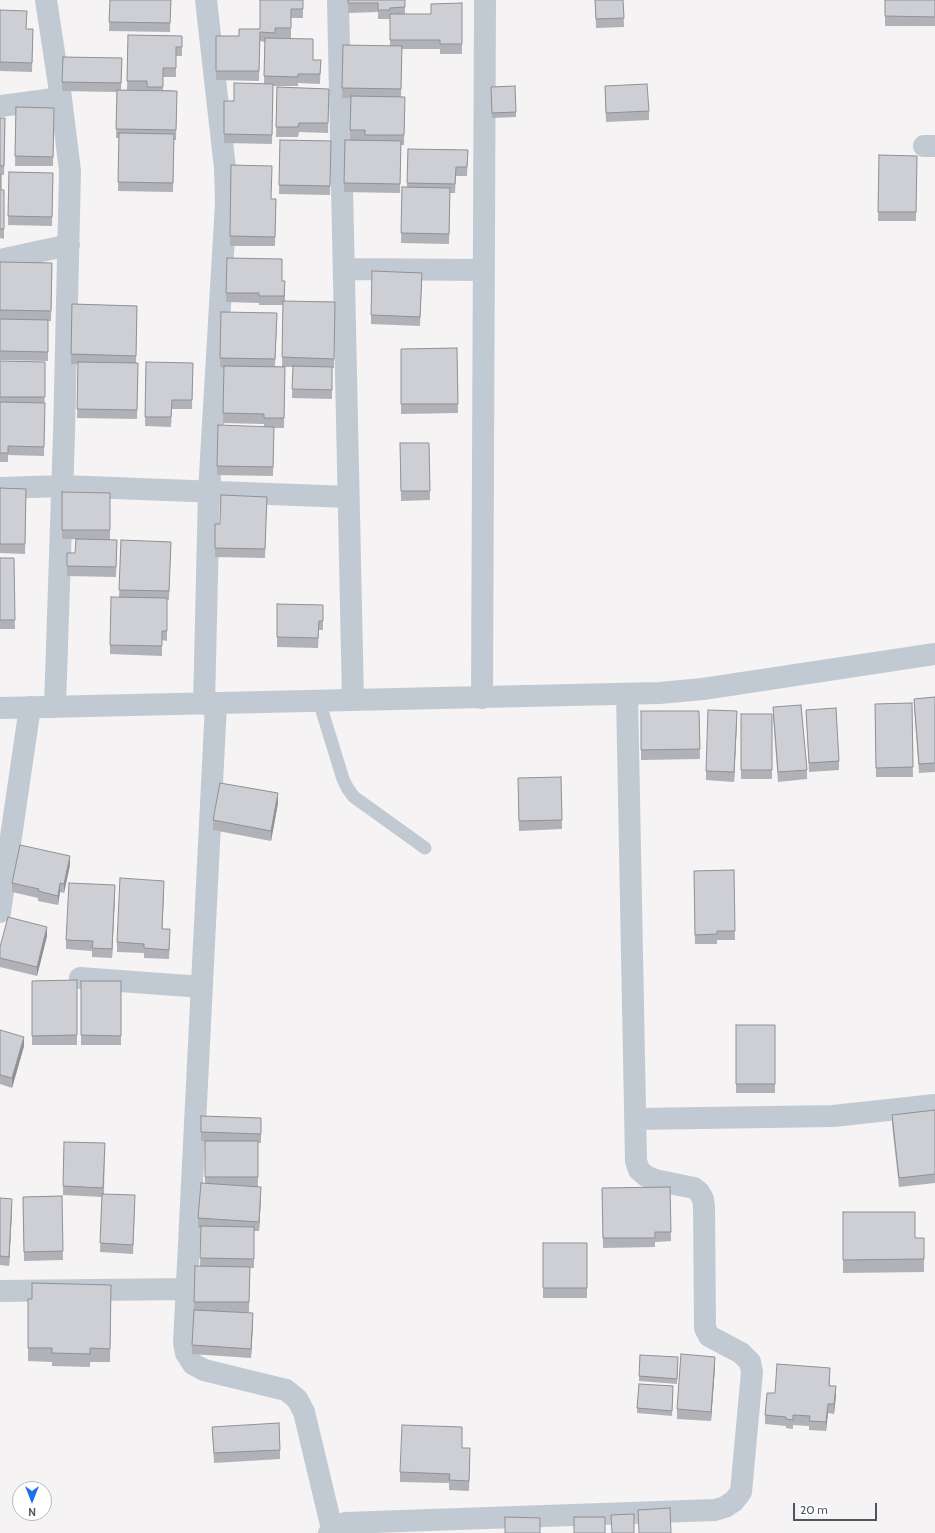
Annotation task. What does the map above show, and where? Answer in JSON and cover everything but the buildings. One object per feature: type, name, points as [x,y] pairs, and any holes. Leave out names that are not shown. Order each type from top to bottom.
[{"type":"street","points":[[46,0],[61,98],[70,171],[55,707]]},
{"type":"street","points":[[206,0],[226,188],[209,492],[210,704],[202,987],[184,1344],[186,1353],[193,1364],[204,1370],[286,1390],[297,1399],[304,1412],[331,1531],[337,1526],[345,1523],[715,1510],[725,1507],[734,1501],[741,1492],[752,1372],[750,1362],[741,1353],[709,1336],[705,1328],[703,1199],[699,1192],[694,1188],[655,1180],[646,1176],[639,1170],[636,1161],[627,694]]},
{"type":"street","points":[[338,0],[353,700]]},
{"type":"street","points":[[482,698],[485,0]]},
{"type":"street","points":[[0,106],[61,98]]},
{"type":"street","points":[[0,260],[69,245]]},
{"type":"street","points":[[344,269],[484,270]]},
{"type":"street","points":[[0,488],[62,486],[348,497]]},
{"type":"street","points":[[0,708],[659,693],[703,689],[935,654]]},
{"type":"street","points":[[1,903],[30,707]]},
{"type":"street","points":[[80,978],[202,987]]},
{"type":"street","points":[[635,1119],[833,1116],[935,1105]]},
{"type":"street","points":[[0,1291],[187,1289]]},
{"type":"lane","points":[[319,701],[343,779],[348,789],[354,797],[425,848]]}]
